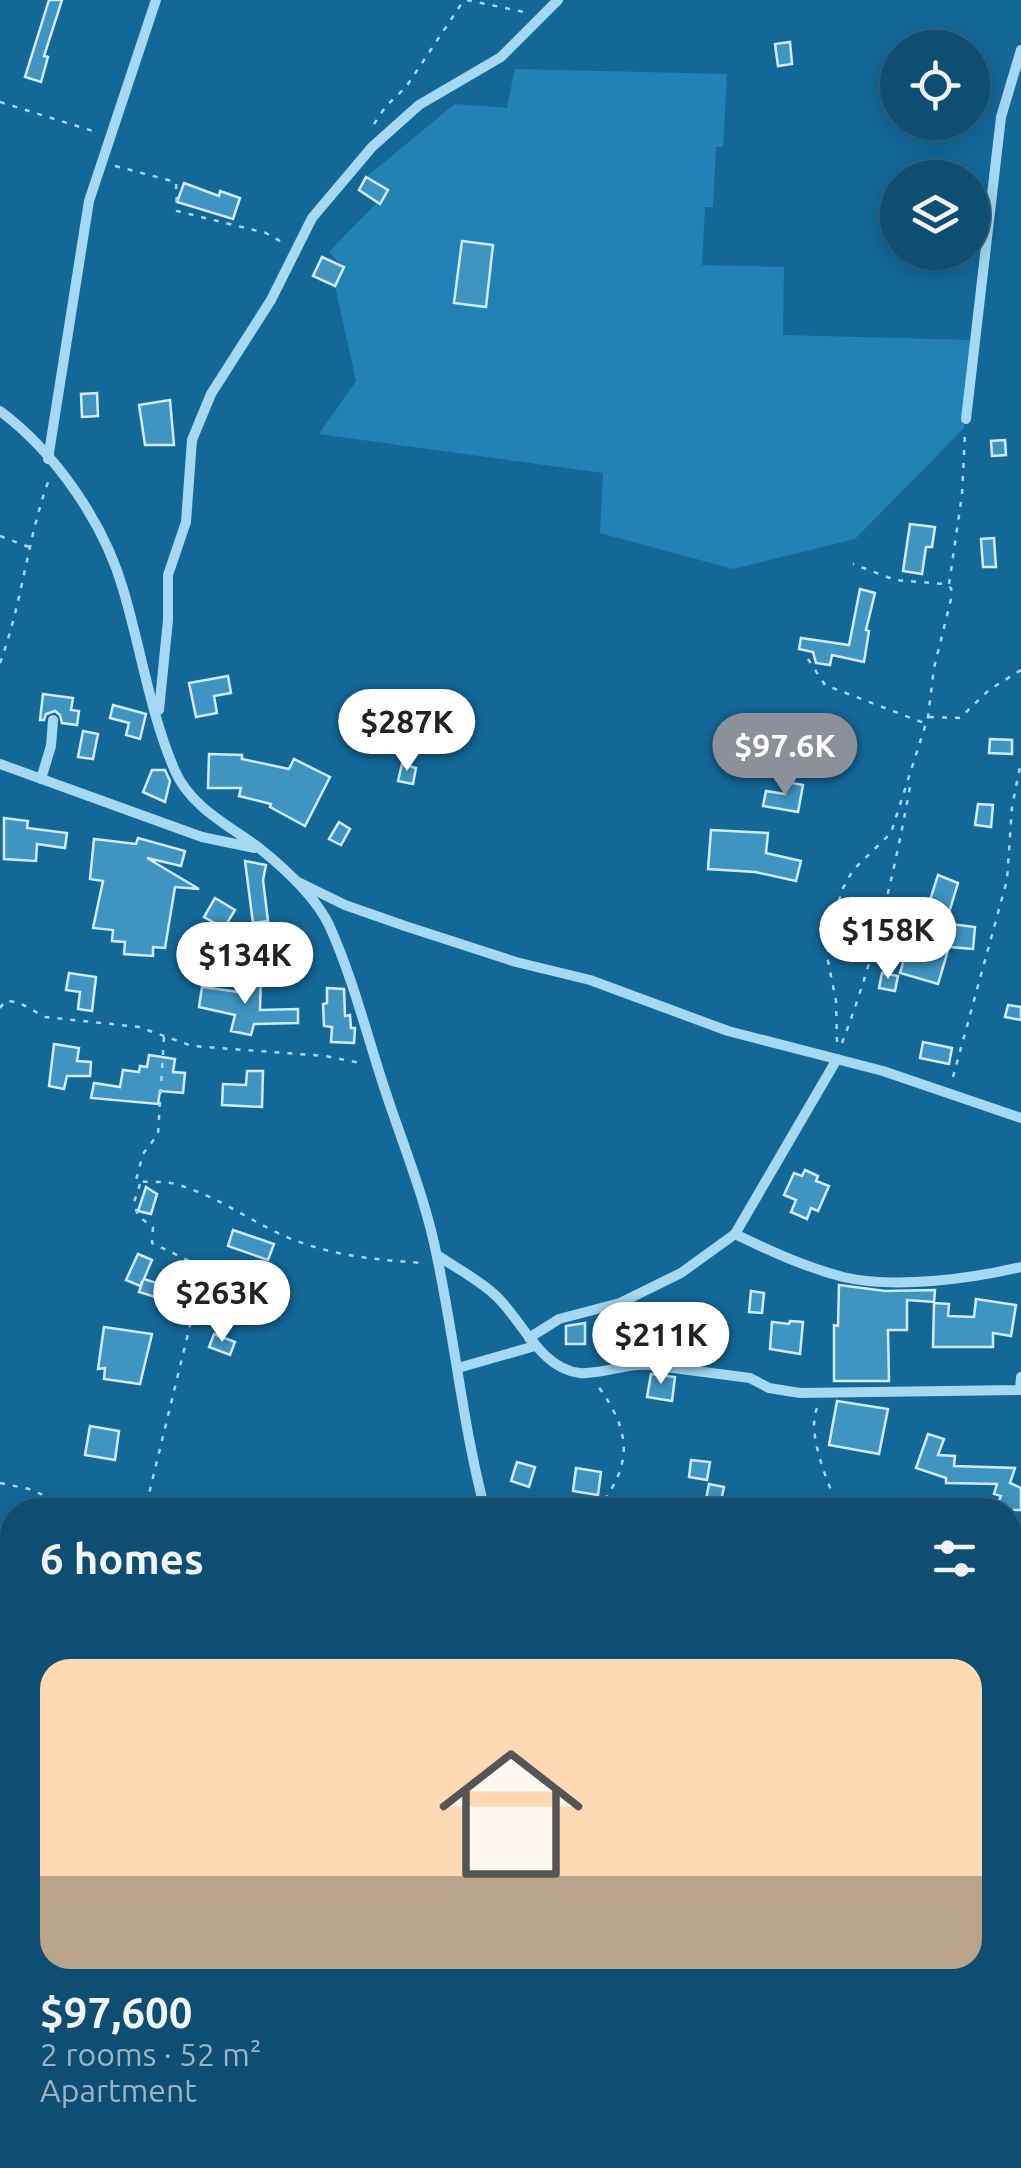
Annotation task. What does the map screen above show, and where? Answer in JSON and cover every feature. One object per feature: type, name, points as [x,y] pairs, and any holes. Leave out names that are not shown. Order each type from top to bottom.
[{"type":"street","points":[[48,458],[87,213],[156,0]]},
{"type":"street","points":[[158,720],[168,620],[168,575],[186,522],[195,429],[211,394],[271,300],[322,204],[384,135],[419,105],[501,57],[558,0]]},
{"type":"street","points":[[966,419],[1001,117],[1021,50]]},
{"type":"street","points":[[0,411],[80,496],[122,585],[158,720],[186,791],[202,808],[261,850],[328,922],[438,1260],[482,1498]]},
{"type":"street","points":[[42,779],[53,720]]},
{"type":"street","points":[[0,764],[202,838],[261,850]]},
{"type":"street","points":[[292,879],[344,905],[405,926],[516,962],[590,980],[728,1030],[883,1071],[1021,1118]]},
{"type":"street","points":[[458,1368],[532,1342],[559,1318],[620,1304],[681,1273],[735,1234],[836,1059]]},
{"type":"street","points":[[735,1234],[786,1259],[869,1280],[993,1274],[1021,1268]]},
{"type":"street","points":[[438,1260],[492,1292],[508,1307],[532,1342],[566,1368],[588,1372],[634,1364],[656,1365],[750,1378],[769,1388],[824,1393],[1020,1390],[1021,1377]]},
{"type":"path","points":[[368,138],[386,106],[406,86],[466,0],[545,17]]},
{"type":"path","points":[[0,102],[112,137]]},
{"type":"path","points":[[103,163],[170,179],[178,184],[177,211],[266,233],[294,251]]},
{"type":"path","points":[[836,1059],[865,982],[894,876],[928,717],[934,668],[952,595],[949,586],[962,495],[966,419]]},
{"type":"path","points":[[0,663],[49,479],[48,458]]},
{"type":"path","points":[[0,536],[30,548]]},
{"type":"path","points":[[853,564],[895,580],[949,586]]},
{"type":"path","points":[[808,659],[825,685],[925,723]]},
{"type":"path","points":[[928,717],[960,718],[988,690],[1021,670]]},
{"type":"path","points":[[948,1095],[1007,880],[1012,807],[1021,762]]},
{"type":"path","points":[[836,1059],[836,1000],[827,956],[831,929],[842,890],[853,870],[891,832],[914,769]]},
{"type":"path","points":[[0,1008],[5,1001],[14,1000],[45,1016],[122,1023],[192,1046],[325,1056],[377,1066]]},
{"type":"path","points":[[164,1037],[158,1134],[143,1154],[136,1179],[167,1182],[212,1197],[281,1235],[317,1248],[368,1259],[438,1260]]},
{"type":"path","points":[[140,1182],[134,1202],[138,1216],[152,1227],[152,1243],[204,1268],[149,1498]]},
{"type":"path","points":[[588,1372],[620,1417],[625,1441],[618,1474],[603,1498]]},
{"type":"path","points":[[824,1393],[814,1416],[818,1453],[835,1498]]},
{"type":"path","points":[[0,1483],[50,1498]]},
{"type":"shaded area","points":[[515,69],[727,74],[723,147],[716,147],[713,207],[705,207],[702,265],[784,267],[783,335],[971,340],[964,428],[855,539],[733,569],[600,533],[603,473],[319,434],[356,381],[335,286],[344,267],[329,252],[388,191],[366,177],[455,104],[507,108]]},
{"type":"building","points":[[49,0],[62,0],[44,56],[48,57],[41,82],[25,77]]},
{"type":"building","points":[[790,42],[792,64],[778,66],[775,44]]},
{"type":"building","points":[[366,177],[388,190],[380,204],[359,190]]},
{"type":"building","points":[[184,183],[219,196],[220,191],[240,198],[233,219],[177,202]]},
{"type":"building","points":[[462,241],[493,245],[486,307],[454,303]]},
{"type":"building","points":[[322,257],[344,267],[335,286],[313,276]]},
{"type":"building","points":[[97,393],[98,416],[82,417],[81,394]]},
{"type":"building","points":[[170,400],[174,445],[145,445],[139,405]]},
{"type":"building","points":[[1005,440],[1006,455],[992,456],[991,441]]},
{"type":"building","points":[[910,524],[935,527],[932,547],[926,547],[922,574],[903,571]]},
{"type":"building","points":[[994,538],[996,567],[983,567],[981,539]]},
{"type":"building","points":[[860,589],[875,593],[866,630],[869,631],[864,662],[832,655],[830,665],[816,663],[813,652],[799,649],[801,638],[849,645]]},
{"type":"building","points":[[228,676],[231,693],[214,696],[217,713],[196,717],[189,683]]},
{"type":"building","points":[[43,694],[73,698],[71,710],[79,711],[77,725],[62,723],[55,711],[40,720]]},
{"type":"building","points":[[113,705],[146,714],[140,739],[126,735],[129,723],[110,718]]},
{"type":"building","points":[[83,731],[98,734],[93,759],[78,757]]},
{"type":"building","points":[[990,739],[1012,740],[1012,754],[989,753]]},
{"type":"building","points":[[209,754],[242,755],[242,759],[289,769],[294,759],[330,777],[305,826],[270,807],[271,804],[239,796],[241,788],[208,788]]},
{"type":"building","points":[[402,764],[416,768],[413,784],[398,781]]},
{"type":"building","points":[[152,770],[165,770],[170,781],[165,802],[143,792]]},
{"type":"building","points":[[787,782],[803,785],[798,812],[763,806],[766,791],[785,794]]},
{"type":"building","points":[[978,804],[993,805],[991,827],[975,825]]},
{"type":"building","points":[[4,818],[28,821],[27,828],[67,833],[65,848],[37,844],[36,861],[4,859]]},
{"type":"building","points":[[339,822],[350,829],[341,845],[329,839]]},
{"type":"building","points":[[711,830],[768,833],[766,853],[801,861],[796,881],[755,872],[708,869]]},
{"type":"building","points":[[138,838],[185,851],[181,866],[147,858],[199,889],[175,887],[165,948],[153,947],[153,956],[124,954],[125,942],[112,941],[113,930],[93,928],[103,881],[90,879],[94,839],[136,844]]},
{"type":"building","points":[[245,861],[266,865],[263,880],[268,921],[253,923]]},
{"type":"building","points":[[938,875],[958,883],[948,916],[927,910]]},
{"type":"building","points":[[215,898],[235,910],[224,928],[204,917]]},
{"type":"building","points":[[840,915],[865,920],[858,956],[832,951]]},
{"type":"building","points":[[951,924],[975,927],[973,949],[949,947]]},
{"type":"building","points":[[911,936],[949,947],[938,984],[900,973]]},
{"type":"building","points":[[69,973],[96,977],[92,1011],[78,1009],[80,992],[66,990]]},
{"type":"building","points":[[882,973],[898,976],[895,991],[879,988]]},
{"type":"building","points":[[247,975],[261,975],[260,1010],[298,1009],[298,1023],[254,1024],[251,1035],[231,1031],[235,1015],[199,1007],[202,987],[247,993]]},
{"type":"building","points":[[327,988],[344,989],[345,1016],[350,1015],[351,1028],[355,1028],[354,1043],[331,1042],[332,1027],[324,1026]]},
{"type":"building","points":[[1008,1005],[1021,1007],[1021,1020],[1005,1017]]},
{"type":"building","points":[[923,1042],[952,1048],[949,1064],[920,1058]]},
{"type":"building","points":[[54,1044],[79,1048],[77,1061],[91,1062],[90,1076],[67,1076],[64,1089],[49,1086]]},
{"type":"building","points":[[149,1055],[175,1059],[173,1072],[185,1073],[183,1093],[160,1091],[158,1104],[91,1098],[94,1083],[120,1087],[123,1070],[139,1072],[140,1066],[147,1067]]},
{"type":"building","points":[[247,1071],[263,1071],[262,1107],[222,1105],[223,1084],[246,1085]]},
{"type":"building","points":[[805,1170],[818,1176],[816,1181],[829,1186],[818,1211],[811,1208],[807,1219],[791,1212],[796,1200],[784,1195],[794,1173],[802,1176]]},
{"type":"building","points":[[146,1187],[157,1194],[151,1214],[138,1211]]},
{"type":"building","points":[[233,1230],[274,1244],[268,1260],[228,1246]]},
{"type":"building","points":[[138,1254],[152,1260],[144,1279],[175,1289],[171,1302],[139,1292],[143,1280],[140,1286],[126,1280]]},
{"type":"building","points":[[839,1285],[885,1291],[935,1290],[934,1302],[907,1300],[907,1330],[888,1330],[889,1381],[834,1381]]},
{"type":"building","points":[[751,1291],[764,1293],[762,1313],[749,1312]]},
{"type":"building","points":[[976,1299],[1016,1305],[1011,1336],[993,1333],[993,1347],[933,1347],[934,1303],[949,1304],[948,1316],[974,1317]]},
{"type":"building","points":[[772,1322],[803,1322],[800,1354],[770,1349]]},
{"type":"building","points":[[585,1323],[585,1344],[566,1344],[566,1326]]},
{"type":"building","points":[[104,1327],[152,1334],[140,1384],[104,1379],[105,1368],[98,1369]]},
{"type":"building","points":[[214,1334],[235,1342],[230,1355],[209,1347]]},
{"type":"building","points":[[651,1374],[675,1377],[672,1401],[647,1397]]},
{"type":"building","points":[[837,1401],[888,1409],[879,1454],[829,1445]]},
{"type":"building","points":[[90,1426],[119,1431],[115,1460],[85,1455]]},
{"type":"building","points":[[928,1434],[944,1439],[938,1455],[955,1456],[954,1466],[1015,1468],[1010,1483],[1021,1488],[1021,1498],[1000,1498],[994,1494],[997,1484],[946,1483],[946,1478],[916,1468]]},
{"type":"building","points":[[691,1460],[710,1462],[707,1480],[689,1477]]},
{"type":"building","points":[[517,1462],[535,1467],[529,1487],[511,1481]]},
{"type":"building","points":[[576,1468],[601,1472],[598,1495],[573,1491]]},
{"type":"building","points":[[709,1484],[724,1487],[722,1498],[706,1498]]}]
